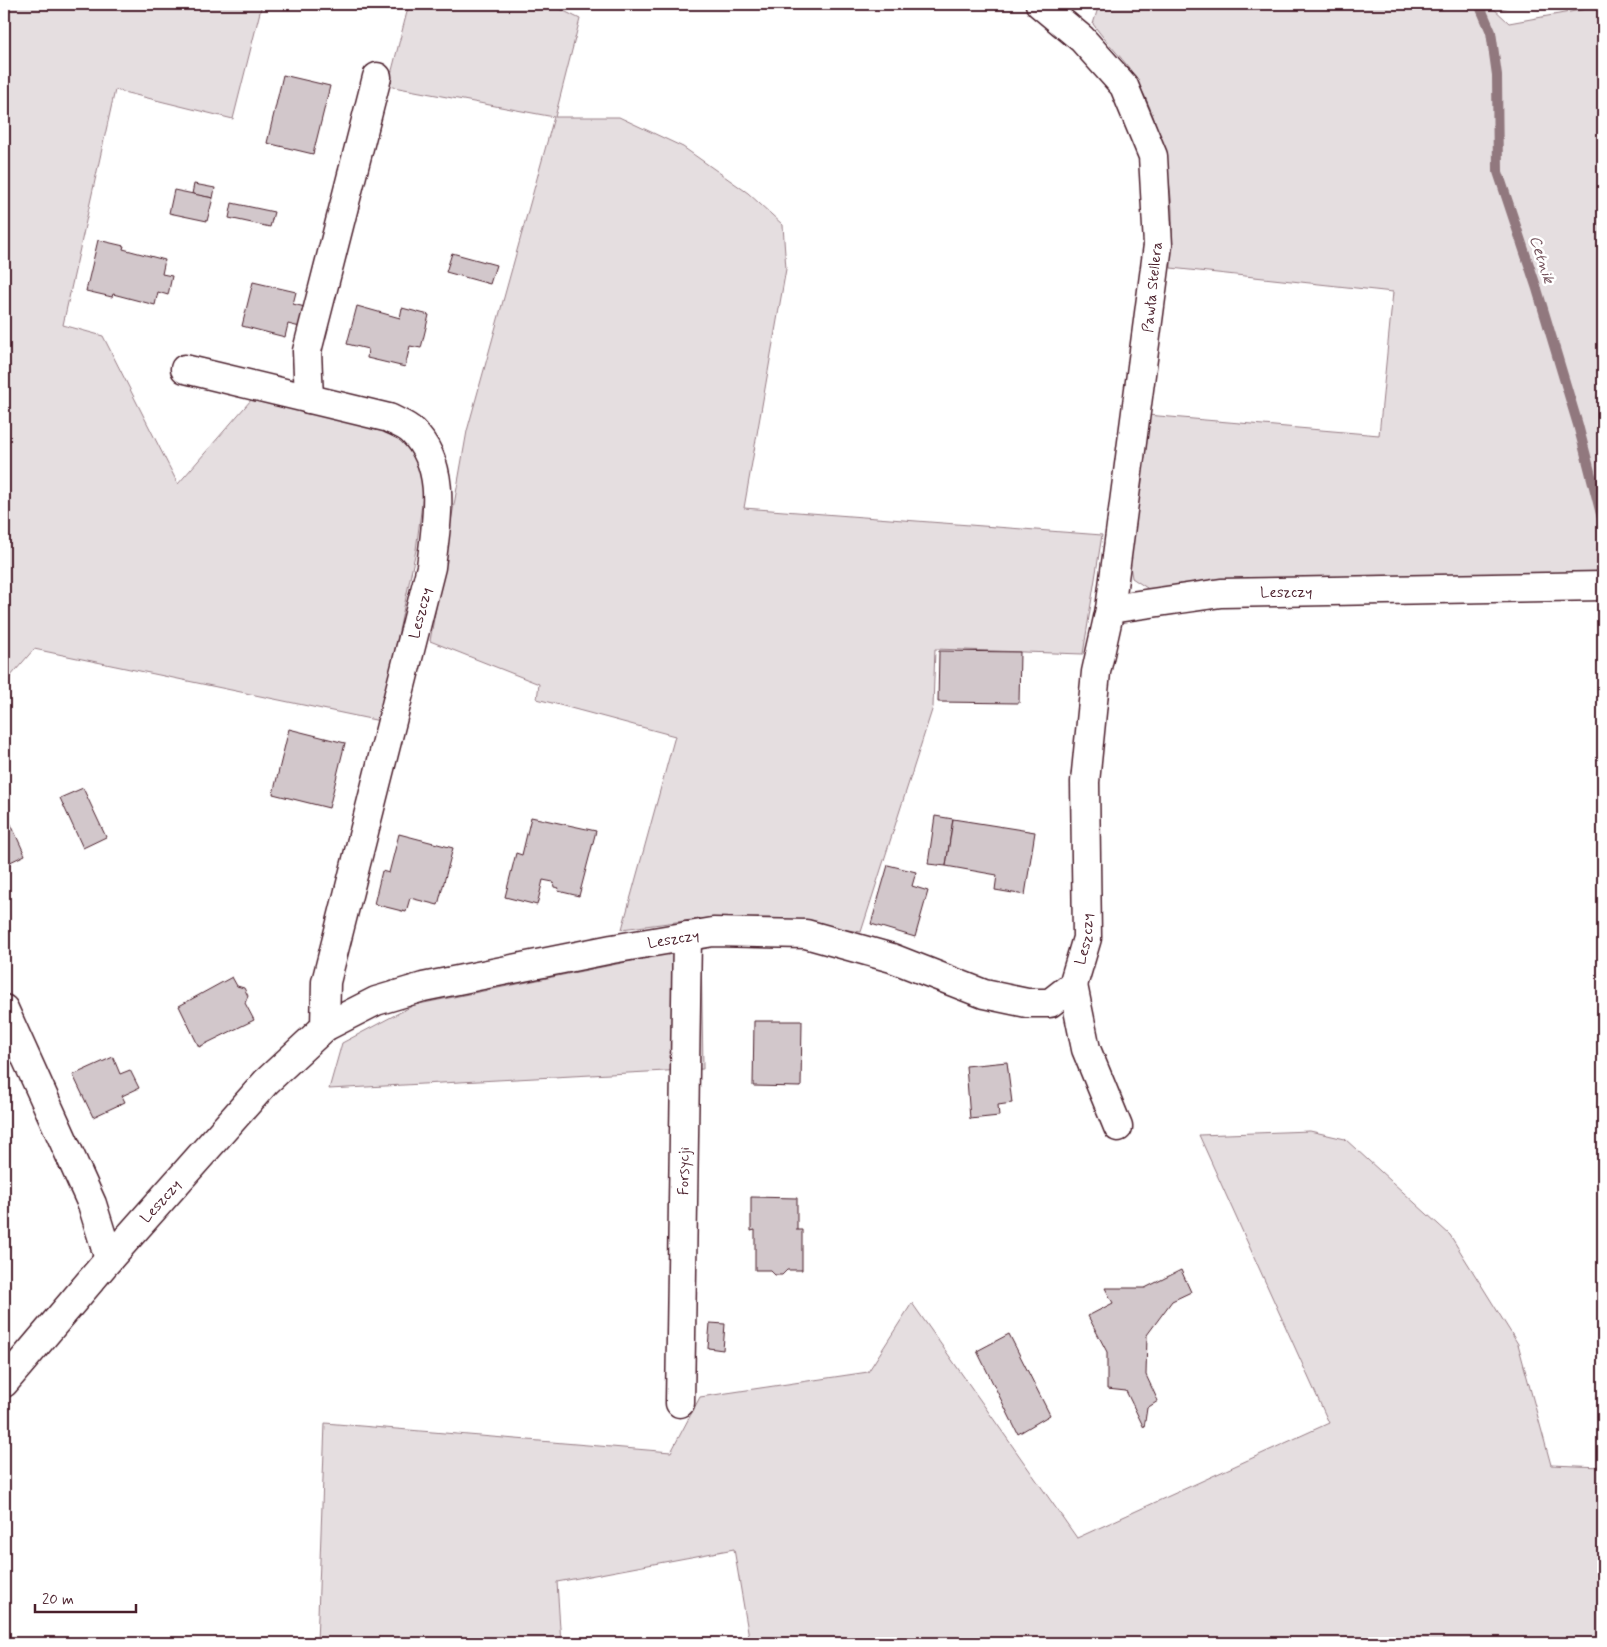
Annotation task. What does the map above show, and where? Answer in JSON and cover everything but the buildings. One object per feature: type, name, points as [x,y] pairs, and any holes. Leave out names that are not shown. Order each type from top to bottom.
[{"type":"street","name":"Pawła Stellera","points":[[1040,4],[1082,39],[1124,86],[1153,156],[1158,245],[1110,609]]},
{"type":"street","points":[[309,399],[307,351],[377,77]]},
{"type":"street","name":"Leszczy","points":[[185,370],[389,418],[411,430],[430,454],[436,474],[437,515],[431,567],[326,982],[325,1027]]},
{"type":"street","name":"Leszczy","points":[[4,1382],[109,1259],[266,1082],[325,1027],[376,1001],[423,987],[612,949],[713,932],[806,934],[892,958],[984,994],[1027,1004],[1050,1004],[1073,985],[1087,938],[1085,782],[1096,672],[1110,609],[1221,593],[1603,586]]},
{"type":"street","name":"Forsycji","points":[[680,1404],[687,936]]},
{"type":"street","points":[[1073,985],[1086,1049],[1118,1127]]},
{"type":"street","points":[[4,1009],[92,1204],[109,1259]]},
{"type":"shaded area","points":[[4,4],[262,4],[233,119],[115,90],[63,325],[103,336],[178,484],[251,400],[383,429],[412,446],[424,488],[416,550],[380,721],[34,649],[4,684]]},
{"type":"shaded area","points":[[409,4],[550,4],[580,19],[555,117],[619,117],[683,147],[748,193],[783,225],[786,269],[744,508],[1102,535],[1083,654],[935,649],[933,707],[861,932],[771,918],[699,919],[622,929],[675,736],[537,699],[539,684],[430,641],[467,431],[554,117],[388,86]]},
{"type":"shaded area","points":[[1104,4],[1489,4],[1509,23],[1603,6],[1603,578],[1150,590],[1132,578],[1128,554],[1147,415],[1379,435],[1393,292],[1171,268],[1172,210],[1165,156],[1155,121],[1140,87],[1131,71],[1093,24],[1098,8]]},
{"type":"shaded area","points":[[701,947],[703,1069],[329,1089],[342,1043],[414,1005]]},
{"type":"shaded area","points":[[1310,1131],[1345,1139],[1450,1235],[1518,1344],[1551,1465],[1603,1467],[1603,1643],[750,1643],[734,1549],[557,1582],[561,1643],[317,1643],[325,1423],[671,1452],[700,1397],[868,1372],[912,1303],[1077,1538],[1329,1423],[1199,1135]]},
{"type":"waterway","name":"Cetnik","points":[[1479,4],[1491,32],[1497,75],[1498,172],[1537,289],[1578,425],[1603,522]]}]
